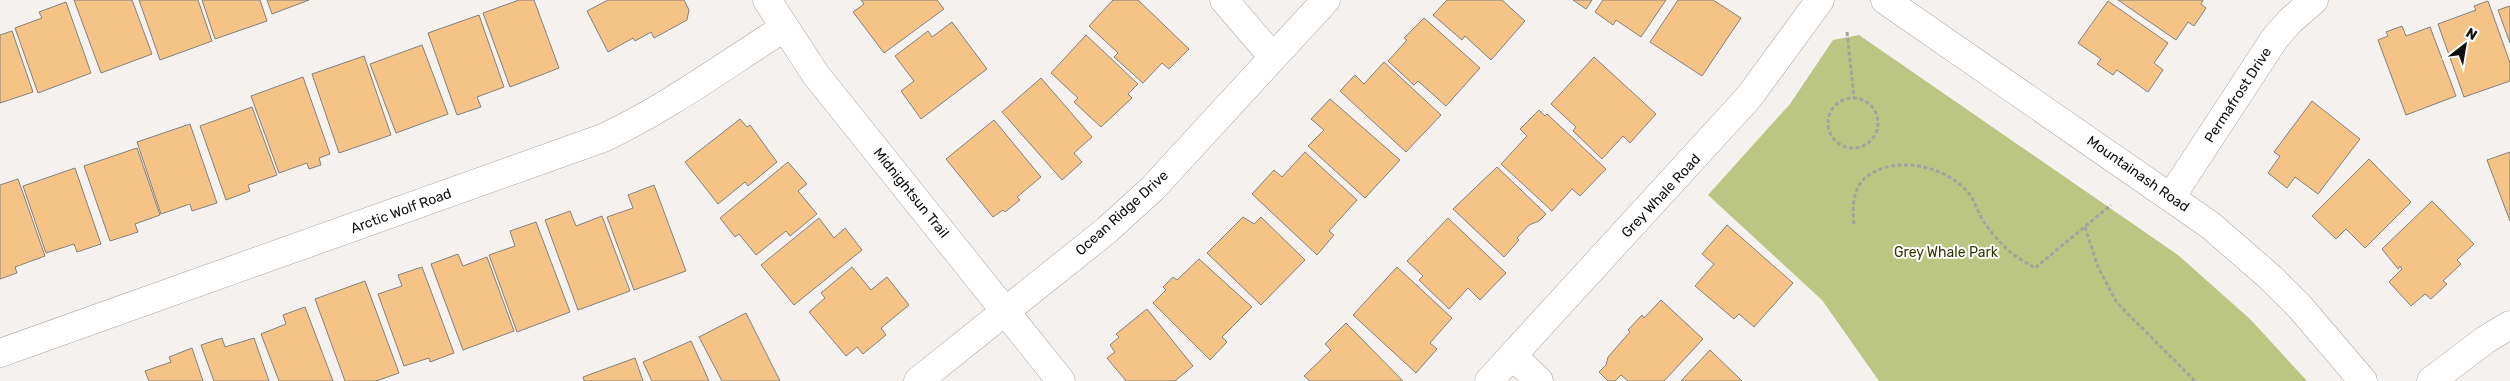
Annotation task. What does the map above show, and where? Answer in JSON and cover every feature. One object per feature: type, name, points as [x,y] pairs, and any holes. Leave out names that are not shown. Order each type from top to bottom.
[{"type":"street","name":"Midnightsun Trail","points":[[767,0],[816,75],[1061,381]]},
{"type":"street","points":[[1224,0],[1272,56]]},
{"type":"street","name":"Ocean Ridge Drive","points":[[918,381],[1107,230],[1153,188],[1272,56],[1326,0]]},
{"type":"street","name":"Grey Whale Road","points":[[1489,381],[1749,97],[1820,0]]},
{"type":"street","name":"Mountainash Road","points":[[1885,0],[2210,225],[2271,278],[2300,307],[2363,381]]},
{"type":"street","name":"Permafrost Drive","points":[[2171,197],[2275,38],[2290,21],[2314,0]]},
{"type":"street","name":"Arctic Wolf Road","points":[[0,354],[603,138],[638,122],[784,28]]},
{"type":"street","points":[[2431,381],[2485,340],[2510,326]]},
{"type":"street","points":[[1513,356],[1538,381]]},
{"type":"path","points":[[1847,32],[1854,98]]},
{"type":"path","points":[[1854,98],[1866,101],[1872,106],[1878,122],[1874,138],[1861,148],[1852,149],[1837,143],[1828,129],[1827,120],[1834,106],[1841,100],[1854,98]]},
{"type":"path","points":[[1854,224],[1852,208],[1856,191],[1864,176],[1880,168],[1898,164],[1915,165],[1950,178],[1965,189],[1976,204],[1984,221],[2005,248],[2035,268],[2111,205]]},
{"type":"path","points":[[2085,227],[2098,267],[2117,304],[2194,381]]},
{"type":"green space","name":"Grey Whale Park","points":[[1859,35],[2178,255],[2250,319],[2307,381],[1879,381],[1822,300],[1708,195],[1790,104],[1833,40]]},
{"type":"building","points":[[74,0],[132,0],[152,54],[101,73]]},
{"type":"building","points":[[139,0],[198,0],[212,41],[160,60]]},
{"type":"building","points":[[202,0],[260,0],[267,21],[215,39]]},
{"type":"building","points":[[267,0],[309,0],[272,14]]},
{"type":"building","points":[[519,0],[534,0],[559,68],[510,87],[483,13]]},
{"type":"building","points":[[608,0],[684,0],[689,10],[687,20],[654,38],[651,32],[635,41],[633,38],[608,52],[587,11]]},
{"type":"building","points":[[861,0],[937,0],[944,9],[884,53],[853,12],[864,4]]},
{"type":"building","points":[[1113,0],[1138,0],[1189,49],[1169,69],[1162,63],[1143,83],[1114,57],[1118,53],[1089,26]]},
{"type":"building","points":[[1447,0],[1502,0],[1525,21],[1491,60],[1465,36],[1462,40],[1433,15]]},
{"type":"building","points":[[1573,0],[1592,0],[1586,9]]},
{"type":"building","points":[[1603,0],[1666,0],[1641,37],[1616,20],[1613,25],[1595,12]]},
{"type":"building","points":[[1678,0],[1713,0],[1741,18],[1702,76],[1650,42]]},
{"type":"building","points":[[2118,0],[2203,0],[2201,4],[2206,8],[2194,26],[2188,22],[2176,40]]},
{"type":"building","points":[[2108,1],[2168,43],[2154,63],[2163,70],[2148,92],[2117,70],[2113,75],[2097,64],[2101,59],[2078,43]]},
{"type":"building","points":[[2488,1],[2510,63],[2510,81],[2464,97],[2438,24],[2476,10],[2474,6]]},
{"type":"building","points":[[66,2],[91,73],[38,93],[15,28],[42,18],[39,12]]},
{"type":"building","points":[[2510,6],[2510,43],[2498,10]]},
{"type":"building","points":[[479,15],[504,87],[477,97],[481,107],[457,115],[428,33]]},
{"type":"building","points":[[1424,18],[1480,68],[1446,106],[1418,81],[1414,85],[1388,61],[1407,40],[1404,38]]},
{"type":"building","points":[[952,22],[987,69],[921,119],[901,91],[914,81],[895,56],[928,31],[932,37]]},
{"type":"building","points":[[2402,26],[2406,36],[2430,27],[2456,96],[2406,115],[2378,40],[2388,36],[2386,32]]},
{"type":"building","points":[[12,31],[33,92],[0,103],[0,35]]},
{"type":"building","points":[[1086,35],[1138,84],[1128,94],[1132,98],[1101,127],[1074,102],[1078,98],[1051,73]]},
{"type":"building","points":[[422,45],[448,114],[396,133],[370,64]]},
{"type":"building","points":[[364,56],[391,135],[339,153],[312,74]]},
{"type":"building","points":[[1594,57],[1656,114],[1630,143],[1623,136],[1602,159],[1573,131],[1576,127],[1551,104]]},
{"type":"building","points":[[1384,62],[1441,115],[1406,152],[1340,91],[1355,75],[1364,84]]},
{"type":"building","points":[[303,77],[330,154],[319,158],[321,165],[309,169],[307,163],[279,173],[251,96]]},
{"type":"building","points":[[1041,78],[1092,137],[1074,153],[1082,162],[1062,180],[1002,112]]},
{"type":"building","points":[[1330,99],[1400,160],[1365,198],[1308,146],[1324,130],[1311,119]]},
{"type":"building","points":[[2312,101],[2360,139],[2318,194],[2295,177],[2287,188],[2268,173],[2280,156],[2274,152]]},
{"type":"building","points":[[252,107],[277,175],[248,185],[250,191],[226,200],[200,126]]},
{"type":"building","points":[[1539,110],[1545,116],[1547,114],[1606,169],[1580,196],[1572,189],[1552,211],[1501,164],[1527,136],[1520,129]]},
{"type":"building","points":[[740,119],[747,127],[750,125],[777,162],[748,186],[745,182],[718,204],[685,162]]},
{"type":"building","points":[[994,120],[1041,177],[1017,197],[1020,200],[1005,212],[1003,210],[993,217],[946,159]]},
{"type":"building","points":[[190,124],[217,203],[192,211],[190,204],[161,214],[137,142]]},
{"type":"building","points":[[137,148],[160,215],[135,224],[138,232],[110,241],[84,166]]},
{"type":"building","points":[[1305,152],[1357,200],[1329,231],[1334,235],[1317,255],[1252,194],[1274,170],[1282,177]]},
{"type":"building","points":[[2510,152],[2510,221],[2487,160]]},
{"type":"building","points":[[2369,159],[2411,202],[2365,248],[2346,229],[2336,239],[2312,216]]},
{"type":"building","points":[[788,162],[807,184],[798,191],[817,214],[790,236],[786,231],[756,255],[739,234],[735,237],[720,218]]},
{"type":"building","points":[[1497,167],[1546,214],[1539,221],[1529,225],[1504,257],[1453,209]]},
{"type":"building","points":[[75,168],[101,244],[77,252],[74,244],[46,253],[23,186]]},
{"type":"building","points":[[18,179],[45,256],[15,267],[17,273],[0,279],[0,185]]},
{"type":"building","points":[[654,185],[686,271],[634,290],[607,217],[633,208],[628,195]]},
{"type":"building","points":[[2432,201],[2474,244],[2457,260],[2461,264],[2443,281],[2447,284],[2431,299],[2425,294],[2411,306],[2389,282],[2402,269],[2400,266],[2398,269],[2382,249]]},
{"type":"building","points":[[570,211],[576,226],[602,216],[630,291],[578,310],[545,220]]},
{"type":"building","points":[[1243,217],[1254,224],[1261,217],[1305,260],[1261,305],[1207,253]]},
{"type":"building","points":[[819,218],[834,238],[845,228],[862,250],[794,305],[761,265]]},
{"type":"building","points":[[1448,218],[1506,273],[1480,300],[1468,288],[1449,309],[1419,280],[1423,276],[1407,261]]},
{"type":"building","points":[[536,222],[570,312],[517,332],[489,255],[515,246],[510,231]]},
{"type":"building","points":[[1727,225],[1793,283],[1754,327],[1739,314],[1734,319],[1695,286],[1714,264],[1702,254]]},
{"type":"building","points":[[458,254],[463,266],[487,257],[514,331],[463,350],[431,264]]},
{"type":"building","points":[[1199,259],[1252,307],[1222,337],[1227,342],[1210,360],[1153,303],[1166,290],[1163,287],[1173,277],[1177,280]]},
{"type":"building","points":[[422,267],[454,353],[430,362],[429,358],[404,366],[378,294],[402,286],[398,275]]},
{"type":"building","points":[[852,267],[871,290],[887,277],[909,305],[881,328],[886,335],[863,354],[857,347],[846,356],[809,312],[825,298],[821,293]]},
{"type":"building","points":[[1397,267],[1452,318],[1430,343],[1437,349],[1416,373],[1353,315]]},
{"type":"building","points":[[365,281],[399,373],[376,381],[345,381],[315,299]]},
{"type":"building","points":[[1661,300],[1703,339],[1664,381],[1628,381],[1621,375],[1615,381],[1608,381],[1599,372],[1606,365],[1608,357],[1630,332],[1628,330],[1642,315],[1644,318]]},
{"type":"building","points":[[305,307],[333,381],[279,381],[261,334],[286,324],[283,315]]},
{"type":"building","points":[[1147,309],[1193,366],[1175,381],[1126,381],[1107,358],[1115,352],[1110,345],[1119,337],[1116,334]]},
{"type":"building","points":[[746,313],[780,381],[722,381],[699,337]]},
{"type":"building","points":[[1346,323],[1403,381],[1310,381],[1304,376],[1331,350],[1325,344]]},
{"type":"building","points":[[222,338],[225,347],[254,338],[269,381],[214,381],[201,345]]},
{"type":"building","points":[[691,341],[709,381],[652,381],[643,362]]},
{"type":"building","points":[[192,348],[203,381],[149,381],[145,371],[171,362],[169,357]]},
{"type":"building","points":[[1710,350],[1742,381],[1681,381]]},
{"type":"building","points":[[635,358],[643,381],[584,381],[583,377]]}]
